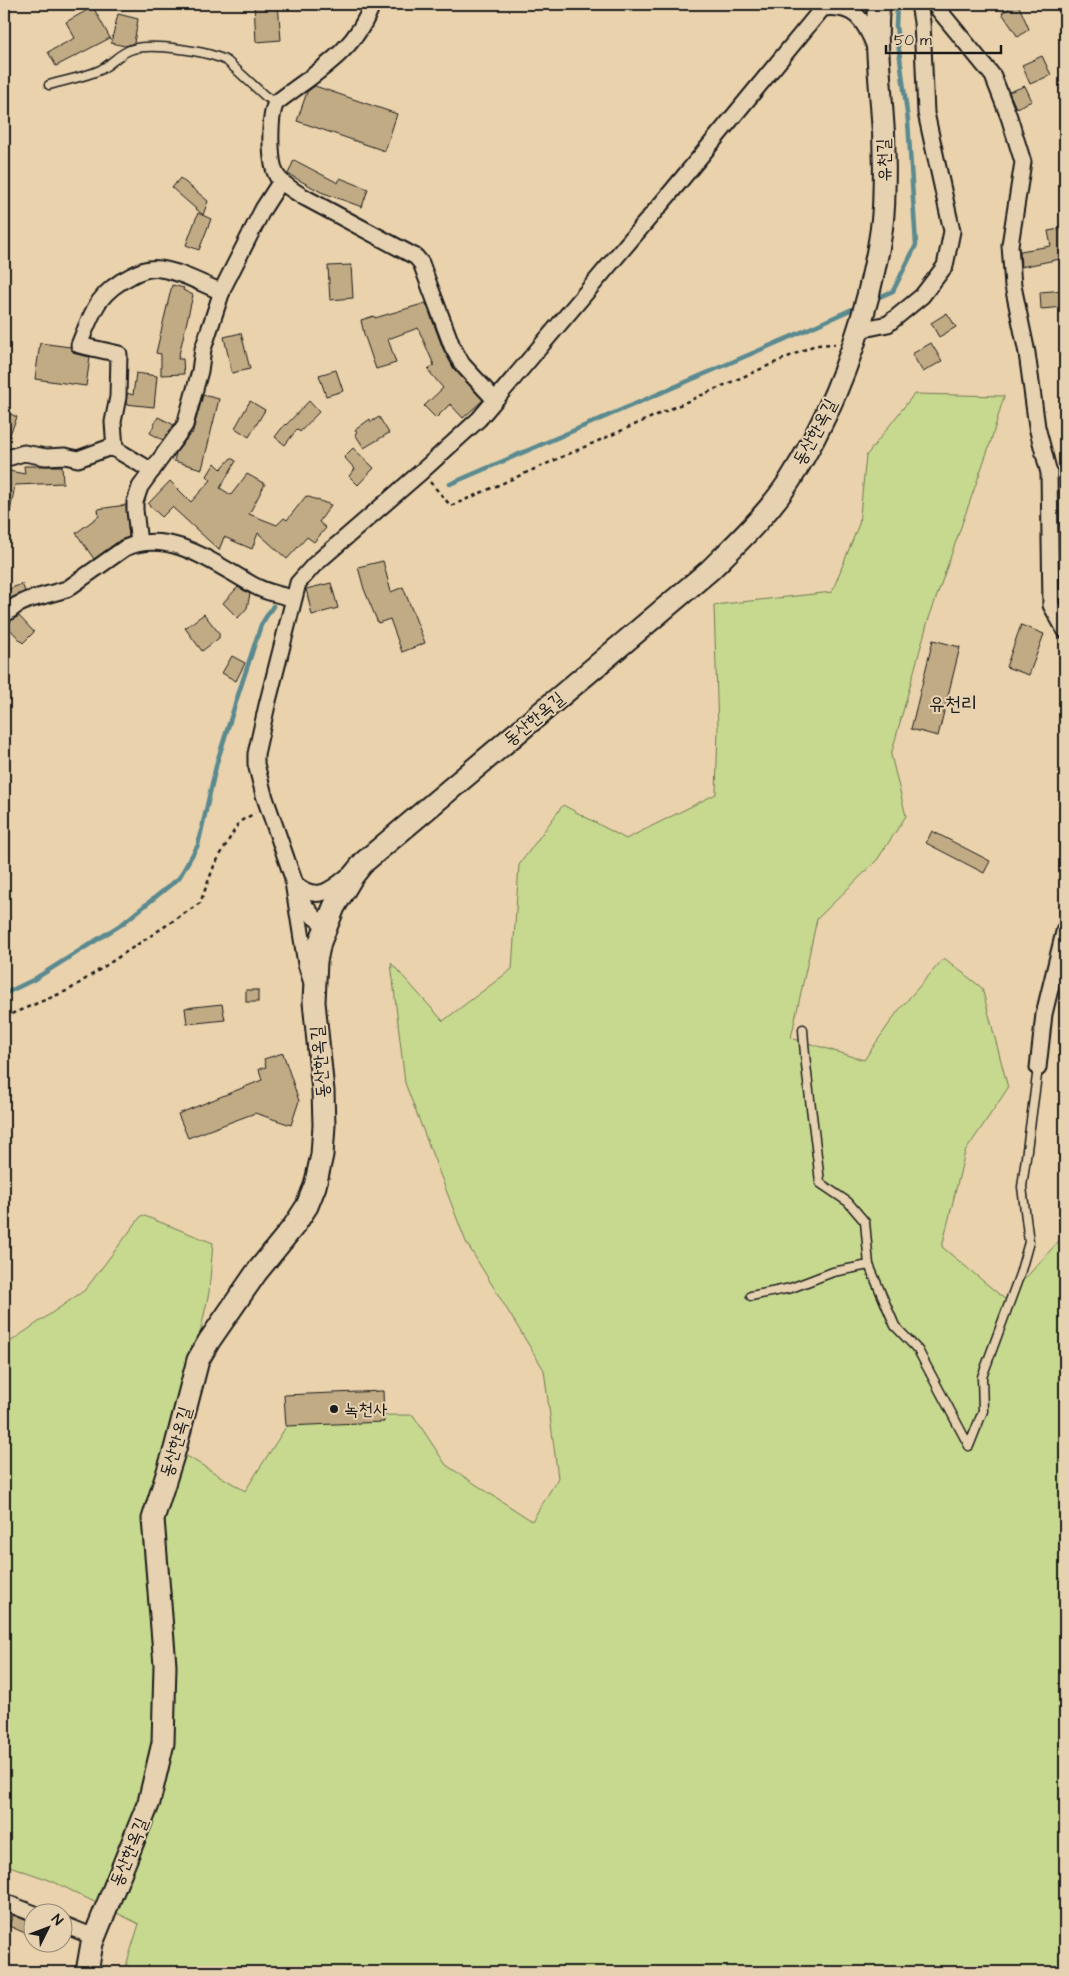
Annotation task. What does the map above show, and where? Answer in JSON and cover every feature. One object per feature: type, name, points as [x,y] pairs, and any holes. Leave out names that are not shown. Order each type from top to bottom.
[{"type":"street","points":[[372,4],[362,28],[343,51],[332,62],[276,103],[273,109],[272,149],[276,174],[281,181],[302,196],[416,257],[421,262],[452,346],[462,364],[496,400]]},
{"type":"street","name":"유천길","points":[[858,330],[869,291],[881,235],[884,195],[883,124],[876,50],[876,26],[879,4]]},
{"type":"street","points":[[858,330],[888,324],[922,296],[945,266],[952,231],[926,113],[922,22],[919,4]]},
{"type":"street","points":[[934,4],[993,76],[1009,117],[1023,162],[1010,245],[1013,286],[1027,353],[1038,427],[1049,473],[1052,605],[1065,630]]},
{"type":"street","points":[[326,926],[314,917],[301,901],[257,774],[256,754],[298,583],[305,574],[473,424],[496,400],[672,191],[824,6],[841,7],[855,14],[869,30],[876,50]]},
{"type":"street","points":[[139,543],[135,502],[140,487],[180,433],[189,416],[200,371],[203,349],[222,292],[263,208],[281,181]]},
{"type":"street","points":[[115,449],[113,422],[118,397],[120,354],[79,345],[93,311],[102,297],[116,283],[149,268],[172,272],[222,292]]},
{"type":"street","name":"동산한옥길","points":[[87,1972],[94,1937],[149,1802],[163,1743],[165,1665],[153,1519],[175,1449],[198,1360],[256,1273],[294,1226],[307,1206],[315,1186],[322,1155],[324,1125],[314,989],[316,961],[326,926],[340,895],[364,862],[710,570],[757,522],[789,481],[808,450],[831,405],[858,330]]},
{"type":"street","points":[[4,459],[24,453],[46,457],[65,456],[78,460],[108,448],[115,449],[152,471]]},
{"type":"street","points":[[4,614],[28,600],[67,589],[125,548],[139,543],[160,543],[190,551],[211,560],[254,586],[293,598]]},
{"type":"street","points":[[293,882],[309,893],[322,893],[334,888],[364,862]]},
{"type":"street","points":[[293,882],[306,964],[314,989]]},
{"type":"street","points":[[1038,1068],[1044,1014],[1065,928]]},
{"type":"street","points":[[4,1902],[22,1909]]},
{"type":"street","points":[[72,1928],[94,1937]]},
{"type":"lane","points":[[49,85],[100,70],[132,49],[152,47],[194,51],[220,57],[227,61],[265,96],[276,103]]},
{"type":"lane","points":[[803,1029],[805,1068],[815,1125],[820,1183],[848,1202],[865,1222],[869,1265],[895,1326],[918,1350],[969,1446],[983,1411],[982,1377],[1017,1283],[1029,1242],[1022,1187],[1038,1068]]},
{"type":"lane","points":[[751,1296],[791,1288],[833,1272],[869,1265]]},
{"type":"path","points":[[421,472],[451,506],[815,345],[826,344],[858,330]]},
{"type":"path","points":[[4,1017],[69,990],[200,903],[214,866],[239,822],[267,806]]},
{"type":"green space","points":[[914,394],[1004,396],[990,444],[927,624],[891,755],[906,816],[877,860],[817,919],[791,1038],[864,1060],[898,1011],[944,958],[982,988],[1008,1088],[965,1152],[942,1247],[1006,1300],[1065,1234],[1065,1972],[124,1972],[139,1924],[52,1881],[4,1864],[4,1346],[85,1290],[142,1215],[213,1243],[209,1292],[175,1449],[245,1491],[293,1416],[413,1415],[446,1465],[532,1521],[558,1478],[544,1370],[466,1242],[405,1083],[391,963],[443,1021],[512,969],[519,865],[563,805],[626,839],[716,794],[718,729],[714,605],[832,592],[859,524],[866,456]]},
{"type":"building","points":[[254,4],[278,4],[281,40],[256,42]]},
{"type":"building","points":[[1018,4],[1029,29],[1018,37],[1002,13]]},
{"type":"building","points":[[93,7],[110,38],[56,66],[48,52],[75,38],[66,22]]},
{"type":"building","points":[[118,14],[138,19],[134,43],[125,46],[111,43]]},
{"type":"building","points":[[1042,56],[1051,75],[1030,84],[1022,65]]},
{"type":"building","points":[[315,86],[397,114],[385,151],[297,121],[307,92]]},
{"type":"building","points":[[1025,86],[1032,101],[1016,108],[1009,92]]},
{"type":"building","points":[[294,160],[338,183],[340,178],[368,189],[362,207],[321,192],[288,174]]},
{"type":"building","points":[[180,178],[208,201],[203,215],[172,188]]},
{"type":"building","points":[[198,213],[211,219],[199,250],[186,245]]},
{"type":"building","points":[[1065,228],[1065,258],[1021,267],[1020,251],[1051,246],[1048,231]]},
{"type":"building","points":[[351,265],[353,298],[330,300],[328,266]]},
{"type":"building","points":[[172,285],[184,288],[183,290],[193,295],[178,359],[183,359],[184,374],[161,375],[161,354],[156,353]]},
{"type":"building","points":[[1065,290],[1065,307],[1041,309],[1040,292]]},
{"type":"building","points":[[426,303],[443,349],[454,369],[483,400],[463,418],[450,404],[436,418],[424,406],[443,388],[428,370],[434,365],[418,328],[388,339],[396,363],[376,369],[364,334],[361,320],[374,316],[375,318]]},
{"type":"building","points":[[947,313],[956,327],[939,337],[931,323]]},
{"type":"building","points":[[241,333],[250,369],[232,373],[224,337]]},
{"type":"building","points":[[40,343],[70,347],[76,354],[90,357],[86,386],[35,379]]},
{"type":"building","points":[[931,343],[942,361],[923,372],[912,354]]},
{"type":"building","points":[[336,370],[343,391],[326,396],[319,375]]},
{"type":"building","points":[[136,373],[157,376],[154,407],[126,404],[127,393],[133,395]]},
{"type":"building","points":[[203,395],[219,399],[202,469],[174,461],[176,453],[192,434]]},
{"type":"building","points":[[250,401],[265,410],[249,437],[235,428]]},
{"type":"building","points":[[309,401],[319,412],[300,432],[297,429],[285,445],[275,437],[285,424]]},
{"type":"building","points":[[4,411],[17,417],[4,449]]},
{"type":"building","points":[[158,417],[174,425],[163,440],[150,433]]},
{"type":"building","points":[[379,417],[389,433],[364,448],[355,434],[357,432],[355,430],[370,419],[371,422]]},
{"type":"building","points":[[353,448],[374,468],[358,485],[349,476],[355,469],[344,457]]},
{"type":"building","points":[[231,458],[236,461],[220,488],[231,495],[247,474],[265,484],[249,514],[277,525],[284,518],[287,520],[306,496],[331,505],[319,522],[326,528],[314,542],[307,537],[287,559],[258,533],[252,549],[224,537],[219,550],[172,507],[162,517],[148,504],[170,481],[191,502],[211,480],[207,476],[215,463],[221,469]]},
{"type":"building","points":[[24,466],[62,466],[63,483],[15,485],[10,512],[4,511],[4,470],[25,474]]},
{"type":"building","points":[[126,505],[129,537],[120,540],[94,559],[76,533],[99,516],[98,509]]},
{"type":"building","points":[[383,561],[391,592],[403,587],[425,643],[402,652],[390,619],[378,623],[364,589],[358,567]]},
{"type":"building","points":[[331,583],[338,608],[312,615],[306,589]]},
{"type":"building","points":[[22,584],[25,591],[4,603],[4,591]]},
{"type":"building","points":[[238,587],[250,594],[247,608],[238,618],[223,603]]},
{"type":"building","points":[[204,614],[219,633],[219,638],[202,651],[185,628]]},
{"type":"building","points":[[19,616],[34,632],[23,643],[5,624]]},
{"type":"building","points":[[1021,625],[1044,634],[1029,675],[1006,667]]},
{"type":"building","points":[[933,640],[960,647],[938,736],[911,729]]},
{"type":"building","points":[[232,656],[245,663],[236,681],[222,673]]},
{"type":"building","points":[[932,831],[990,861],[984,873],[926,843]]},
{"type":"building","points":[[246,990],[258,990],[258,1002],[246,1002]]},
{"type":"building","points":[[222,1004],[225,1020],[187,1024],[185,1008]]},
{"type":"building","points":[[283,1053],[299,1101],[291,1125],[255,1113],[188,1138],[178,1114],[262,1080],[259,1069],[266,1067],[264,1059]]},
{"type":"building","name":"녹천사","points":[[383,1391],[384,1422],[286,1426],[284,1395]]},
{"type":"building","points":[[13,1915],[22,1919],[22,1932],[9,1926]]},
{"type":"waterway","points":[[875,299],[893,291],[916,245],[908,121],[896,26],[897,4]]},
{"type":"waterway","points":[[450,484],[859,306]]},
{"type":"waterway","points":[[4,994],[33,980],[122,924],[179,878],[198,845],[217,762],[261,625],[273,606]]},
{"type":"place","name":"녹천사","points":[[334,1409]]},
{"type":"district","name":"유천리","points":[[953,704]]}]
